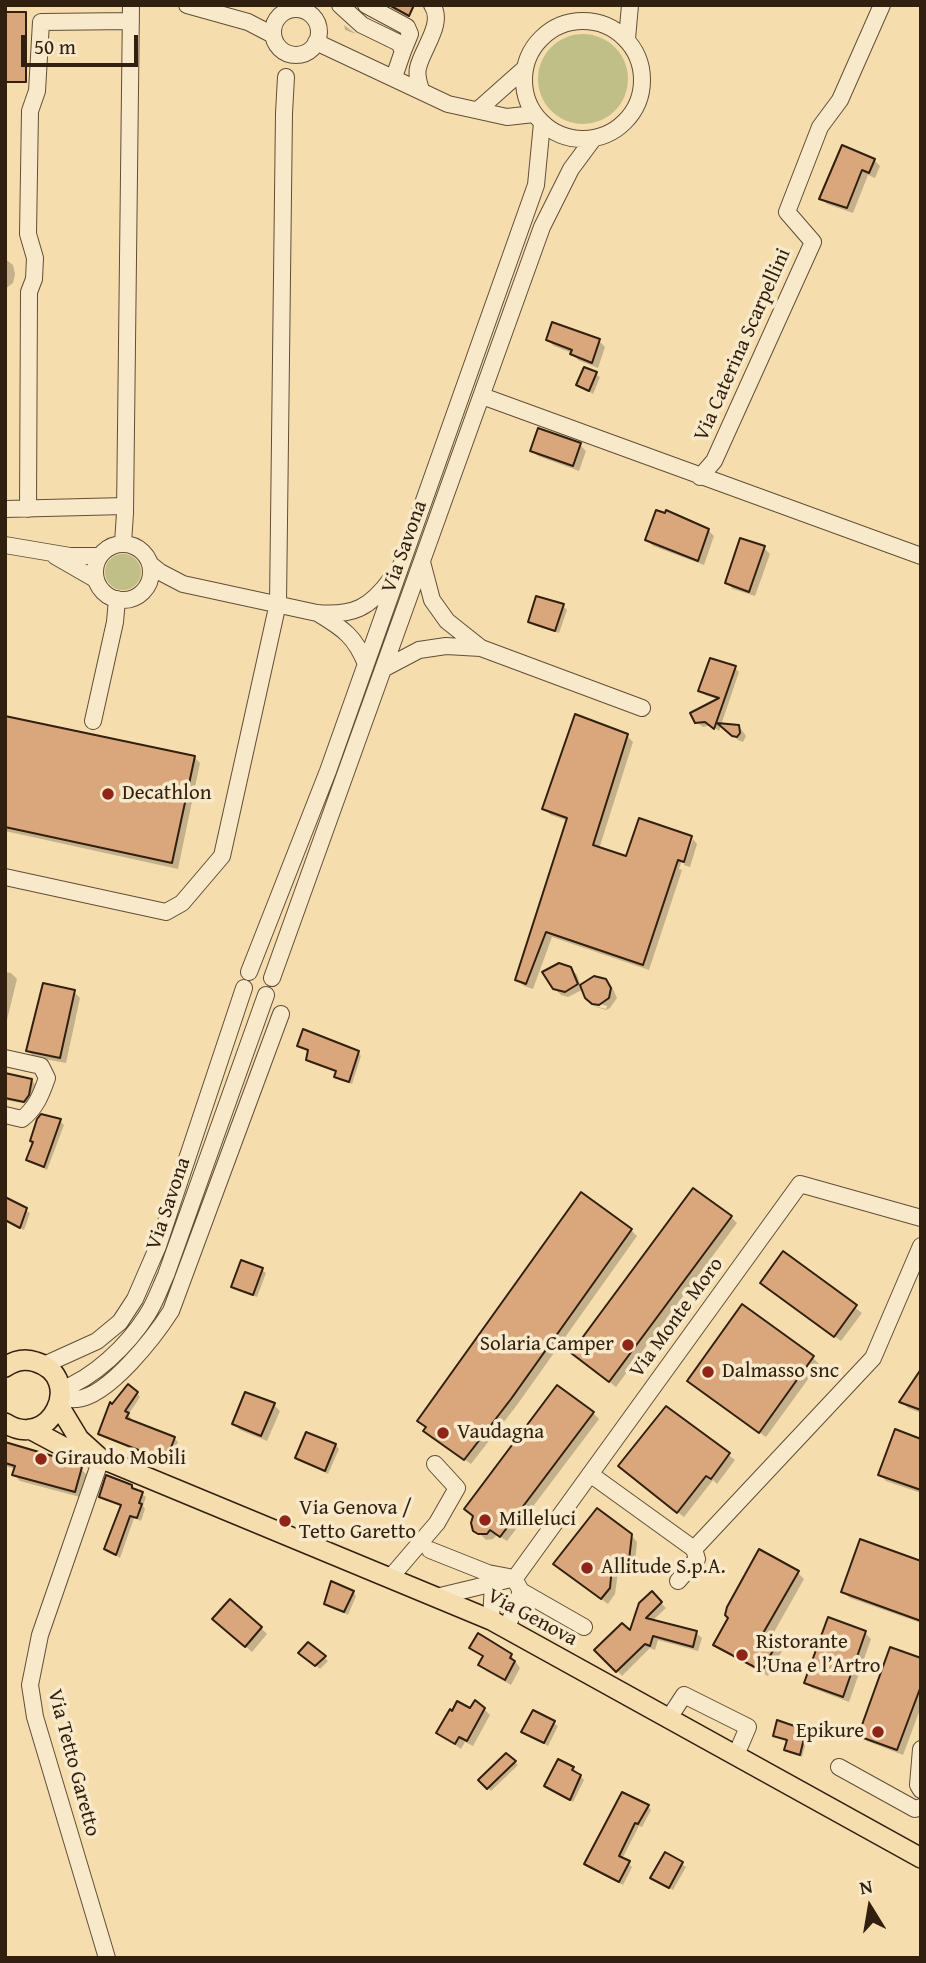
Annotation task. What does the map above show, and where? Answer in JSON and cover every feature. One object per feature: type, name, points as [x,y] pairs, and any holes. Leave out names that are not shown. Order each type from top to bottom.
[{"type":"main road","points":[[5,1367],[21,1360],[44,1365]]},
{"type":"main road","name":"Via Genova","points":[[44,1365],[52,1371],[60,1398],[79,1439],[101,1459]]},
{"type":"main road","points":[[30,1429],[47,1422],[60,1398]]},
{"type":"main road","name":"Via Genova","points":[[5,1423],[20,1429],[30,1429],[73,1452],[101,1459],[499,1624],[921,1858]]},
{"type":"street","points":[[187,5],[261,27],[273,35],[279,47],[292,53],[312,48],[316,42],[318,27],[310,14],[296,9],[235,18]]},
{"type":"street","points":[[340,5],[362,25],[399,43],[403,51]]},
{"type":"street","points":[[421,90],[417,77],[418,66],[437,20],[432,5]]},
{"type":"street","points":[[567,22],[599,22],[614,29],[627,39],[637,54],[642,71],[642,89],[636,106],[625,121],[611,132],[594,138],[566,137],[538,118],[526,100],[523,84],[529,53],[539,39],[567,22],[586,5]]},
{"type":"street","points":[[627,39],[629,5]]},
{"type":"street","name":"Via Caterina Scarpellini","points":[[700,477],[714,461],[813,242],[787,212],[820,127],[840,100],[882,5]]},
{"type":"street","points":[[362,25],[372,7],[407,27],[410,34],[394,77]]},
{"type":"street","points":[[273,35],[284,11]]},
{"type":"street","points":[[28,509],[29,292],[34,279],[35,258],[28,234],[30,111],[37,91],[41,23],[131,13],[125,510],[122,544]]},
{"type":"street","points":[[316,42],[448,104],[508,117],[538,118]]},
{"type":"street","points":[[5,877],[166,912],[183,903],[222,856],[278,603],[284,113],[286,77],[292,53]]},
{"type":"street","points":[[479,109],[524,69]]},
{"type":"street","name":"Via Savona","points":[[44,1365],[97,1341],[120,1322],[135,1299],[158,1246],[247,980],[328,771],[536,185],[538,118]]},
{"type":"street","name":"Via Savona","points":[[272,978],[542,227],[571,169],[594,138]]},
{"type":"street","points":[[482,396],[921,556]]},
{"type":"street","points":[[5,509],[125,510]]},
{"type":"street","points":[[125,510],[140,549],[150,564],[160,572],[183,584],[317,613],[353,611],[373,601],[402,562]]},
{"type":"street","points":[[95,579],[96,563],[100,556],[114,545],[122,544],[140,549]]},
{"type":"street","points":[[5,545],[70,556],[100,556]]},
{"type":"street","points":[[51,552],[59,560],[95,579],[103,592],[130,597],[183,584]]},
{"type":"street","points":[[422,562],[432,600],[447,621],[481,648]]},
{"type":"street","points":[[93,721],[115,622],[130,597],[150,581],[150,564]]},
{"type":"street","points":[[317,613],[346,631],[359,648],[366,664]]},
{"type":"street","points":[[383,669],[419,650],[446,646],[481,648],[642,708]]},
{"type":"street","name":"Via Savona","points":[[60,1398],[110,1358],[147,1315],[166,1275],[266,995]]},
{"type":"street","points":[[60,1398],[77,1399],[90,1396],[123,1371],[157,1334],[171,1311],[281,1014]]},
{"type":"street","points":[[5,1058],[41,1066],[47,1078],[31,1112],[22,1119],[5,1115]]},
{"type":"street","name":"Via Monte Moro","points":[[499,1624],[518,1585],[590,1474],[800,1184],[921,1218]]},
{"type":"street","points":[[694,1549],[873,1358],[921,1245]]},
{"type":"street","name":"Via Tetto Garetto","points":[[101,1459],[40,1635],[30,1685],[35,1717],[107,1958]]},
{"type":"street","points":[[390,1578],[437,1522],[457,1488],[435,1464]]},
{"type":"street","points":[[590,1474],[694,1549],[697,1559],[678,1581]]},
{"type":"street","points":[[430,1550],[518,1585],[584,1627]]},
{"type":"street","points":[[436,1597],[494,1583],[518,1585]]},
{"type":"street","points":[[494,1583],[499,1624]]},
{"type":"street","points":[[669,1718],[684,1695],[748,1727],[736,1755]]},
{"type":"street","points":[[921,1749],[918,1785],[921,1790]]},
{"type":"street","points":[[839,1767],[915,1809],[921,1807]]},
{"type":"shaded area","points":[[583,34],[600,37],[615,47],[625,62],[628,79],[625,96],[615,111],[600,121],[583,124],[566,121],[551,111],[541,96],[538,79],[541,62],[551,47],[566,37]]},
{"type":"shaded area","points":[[123,554],[136,559],[141,572],[136,585],[123,590],[110,585],[105,572],[110,559]]},
{"type":"building","points":[[389,5],[414,5],[409,16]]},
{"type":"building","points":[[5,12],[26,12],[26,82],[5,82]]},
{"type":"building","points":[[842,145],[875,159],[869,173],[862,170],[847,208],[819,199]]},
{"type":"building","points":[[552,322],[600,339],[592,363],[570,354],[572,350],[546,340]]},
{"type":"building","points":[[584,367],[597,372],[589,391],[576,385]]},
{"type":"building","points":[[538,428],[581,443],[573,466],[530,451]]},
{"type":"building","points":[[656,510],[665,513],[666,510],[709,529],[698,561],[645,540]]},
{"type":"building","points":[[740,538],[765,546],[749,592],[725,583]]},
{"type":"building","points":[[536,596],[564,604],[555,631],[528,622]]},
{"type":"building","points":[[710,658],[736,666],[714,729],[705,722],[695,723],[690,713],[719,698],[698,691]]},
{"type":"building","points":[[575,714],[628,734],[593,845],[626,856],[639,818],[692,836],[684,862],[678,860],[643,965],[546,932],[526,984],[515,980],[567,818],[542,809]]},
{"type":"building","points":[[5,716],[195,756],[172,863],[5,827]]},
{"type":"building","points":[[717,723],[739,725],[740,733],[737,737],[732,736]]},
{"type":"building","points":[[559,963],[571,967],[578,984],[565,992],[553,989],[542,972]]},
{"type":"building","points":[[594,976],[606,979],[611,988],[609,998],[599,1005],[592,1004],[585,998],[580,985]]},
{"type":"building","points":[[43,983],[75,990],[60,1058],[26,1051]]},
{"type":"building","points":[[303,1029],[359,1051],[349,1082],[334,1077],[336,1071],[306,1060],[308,1050],[297,1046]]},
{"type":"building","points":[[5,1073],[32,1079],[29,1095],[24,1102],[5,1098]]},
{"type":"building","points":[[41,1114],[61,1119],[44,1167],[26,1160],[37,1119]]},
{"type":"building","points":[[693,1188],[732,1216],[609,1382],[571,1353]]},
{"type":"building","points":[[581,1192],[632,1229],[511,1399],[464,1460],[423,1431],[426,1427],[417,1421]]},
{"type":"building","points":[[5,1197],[27,1208],[20,1228],[5,1220]]},
{"type":"building","points":[[783,1251],[857,1305],[834,1337],[760,1283]]},
{"type":"building","points":[[241,1260],[263,1268],[253,1295],[231,1287]]},
{"type":"building","points":[[742,1304],[814,1356],[759,1433],[687,1381]]},
{"type":"building","points":[[921,1369],[921,1410],[899,1402]]},
{"type":"building","points":[[128,1384],[138,1392],[125,1411],[129,1413],[126,1418],[175,1437],[166,1461],[98,1434],[110,1402],[112,1404]]},
{"type":"building","points":[[557,1385],[594,1412],[500,1537],[490,1530],[487,1534],[478,1534],[473,1531],[473,1516],[464,1509]]},
{"type":"building","points":[[245,1392],[275,1403],[261,1436],[232,1424]]},
{"type":"building","points":[[666,1406],[730,1453],[711,1479],[706,1476],[677,1513],[618,1466]]},
{"type":"building","points":[[895,1429],[921,1439],[921,1490],[878,1475]]},
{"type":"building","points":[[306,1432],[336,1444],[325,1471],[295,1458]]},
{"type":"building","points":[[5,1442],[82,1467],[75,1492],[12,1475],[15,1466],[5,1463]]},
{"type":"building","points":[[106,1475],[143,1492],[137,1518],[130,1516],[116,1555],[104,1549],[121,1505],[99,1497]]},
{"type":"building","points":[[597,1508],[632,1534],[628,1569],[612,1567],[610,1588],[601,1599],[553,1564]]},
{"type":"building","points":[[860,1539],[921,1561],[921,1621],[841,1592]]},
{"type":"building","points":[[759,1549],[799,1571],[762,1635],[777,1643],[762,1671],[713,1645],[728,1618],[725,1615],[727,1607]]},
{"type":"building","points":[[331,1581],[354,1591],[344,1612],[324,1604]]},
{"type":"building","points":[[652,1591],[662,1602],[646,1618],[697,1631],[693,1647],[653,1636],[650,1646],[645,1644],[616,1672],[594,1650],[622,1623],[630,1630],[639,1603]]},
{"type":"building","points":[[230,1599],[262,1627],[245,1647],[212,1619]]},
{"type":"building","points":[[828,1617],[866,1631],[843,1697],[804,1683]]},
{"type":"building","points":[[478,1633],[512,1654],[510,1658],[515,1661],[505,1680],[478,1665],[483,1656],[469,1648]]},
{"type":"building","points":[[308,1642],[326,1656],[315,1666],[298,1653]]},
{"type":"building","points":[[890,1647],[921,1658],[921,1686],[897,1750],[858,1736]]},
{"type":"building","points":[[475,1700],[485,1708],[467,1741],[459,1737],[455,1744],[436,1733],[457,1701],[470,1708]]},
{"type":"building","points":[[533,1710],[555,1721],[544,1743],[521,1732]]},
{"type":"building","points":[[777,1720],[806,1730],[800,1755],[784,1750],[787,1740],[773,1736]]},
{"type":"building","points":[[506,1753],[516,1761],[487,1789],[478,1780]]},
{"type":"building","points":[[558,1759],[574,1767],[572,1770],[581,1775],[570,1800],[544,1786]]},
{"type":"building","points":[[622,1792],[649,1805],[638,1824],[635,1823],[619,1856],[630,1861],[619,1882],[584,1864]]},
{"type":"building","points":[[665,1852],[683,1862],[669,1888],[650,1878]]},
{"type":"place","name":"Decathlon","points":[[108,794]]},
{"type":"place","name":"Solaria Camper","points":[[628,1345]]},
{"type":"place","name":"Dalmasso snc","points":[[708,1372]]},
{"type":"place","name":"Vaudagna","points":[[443,1433]]},
{"type":"place","name":"Giraudo Mobili","points":[[41,1459]]},
{"type":"place","name":"Milleluci","points":[[485,1520]]},
{"type":"place","name":"Via Genova / Tetto Garetto","points":[[285,1521]]},
{"type":"place","name":"Allitude S.p.A.","points":[[587,1568]]},
{"type":"place","name":"Ristorante l’Una e l’Artro","points":[[742,1655]]},
{"type":"place","name":"Epikure","points":[[878,1732]]}]
